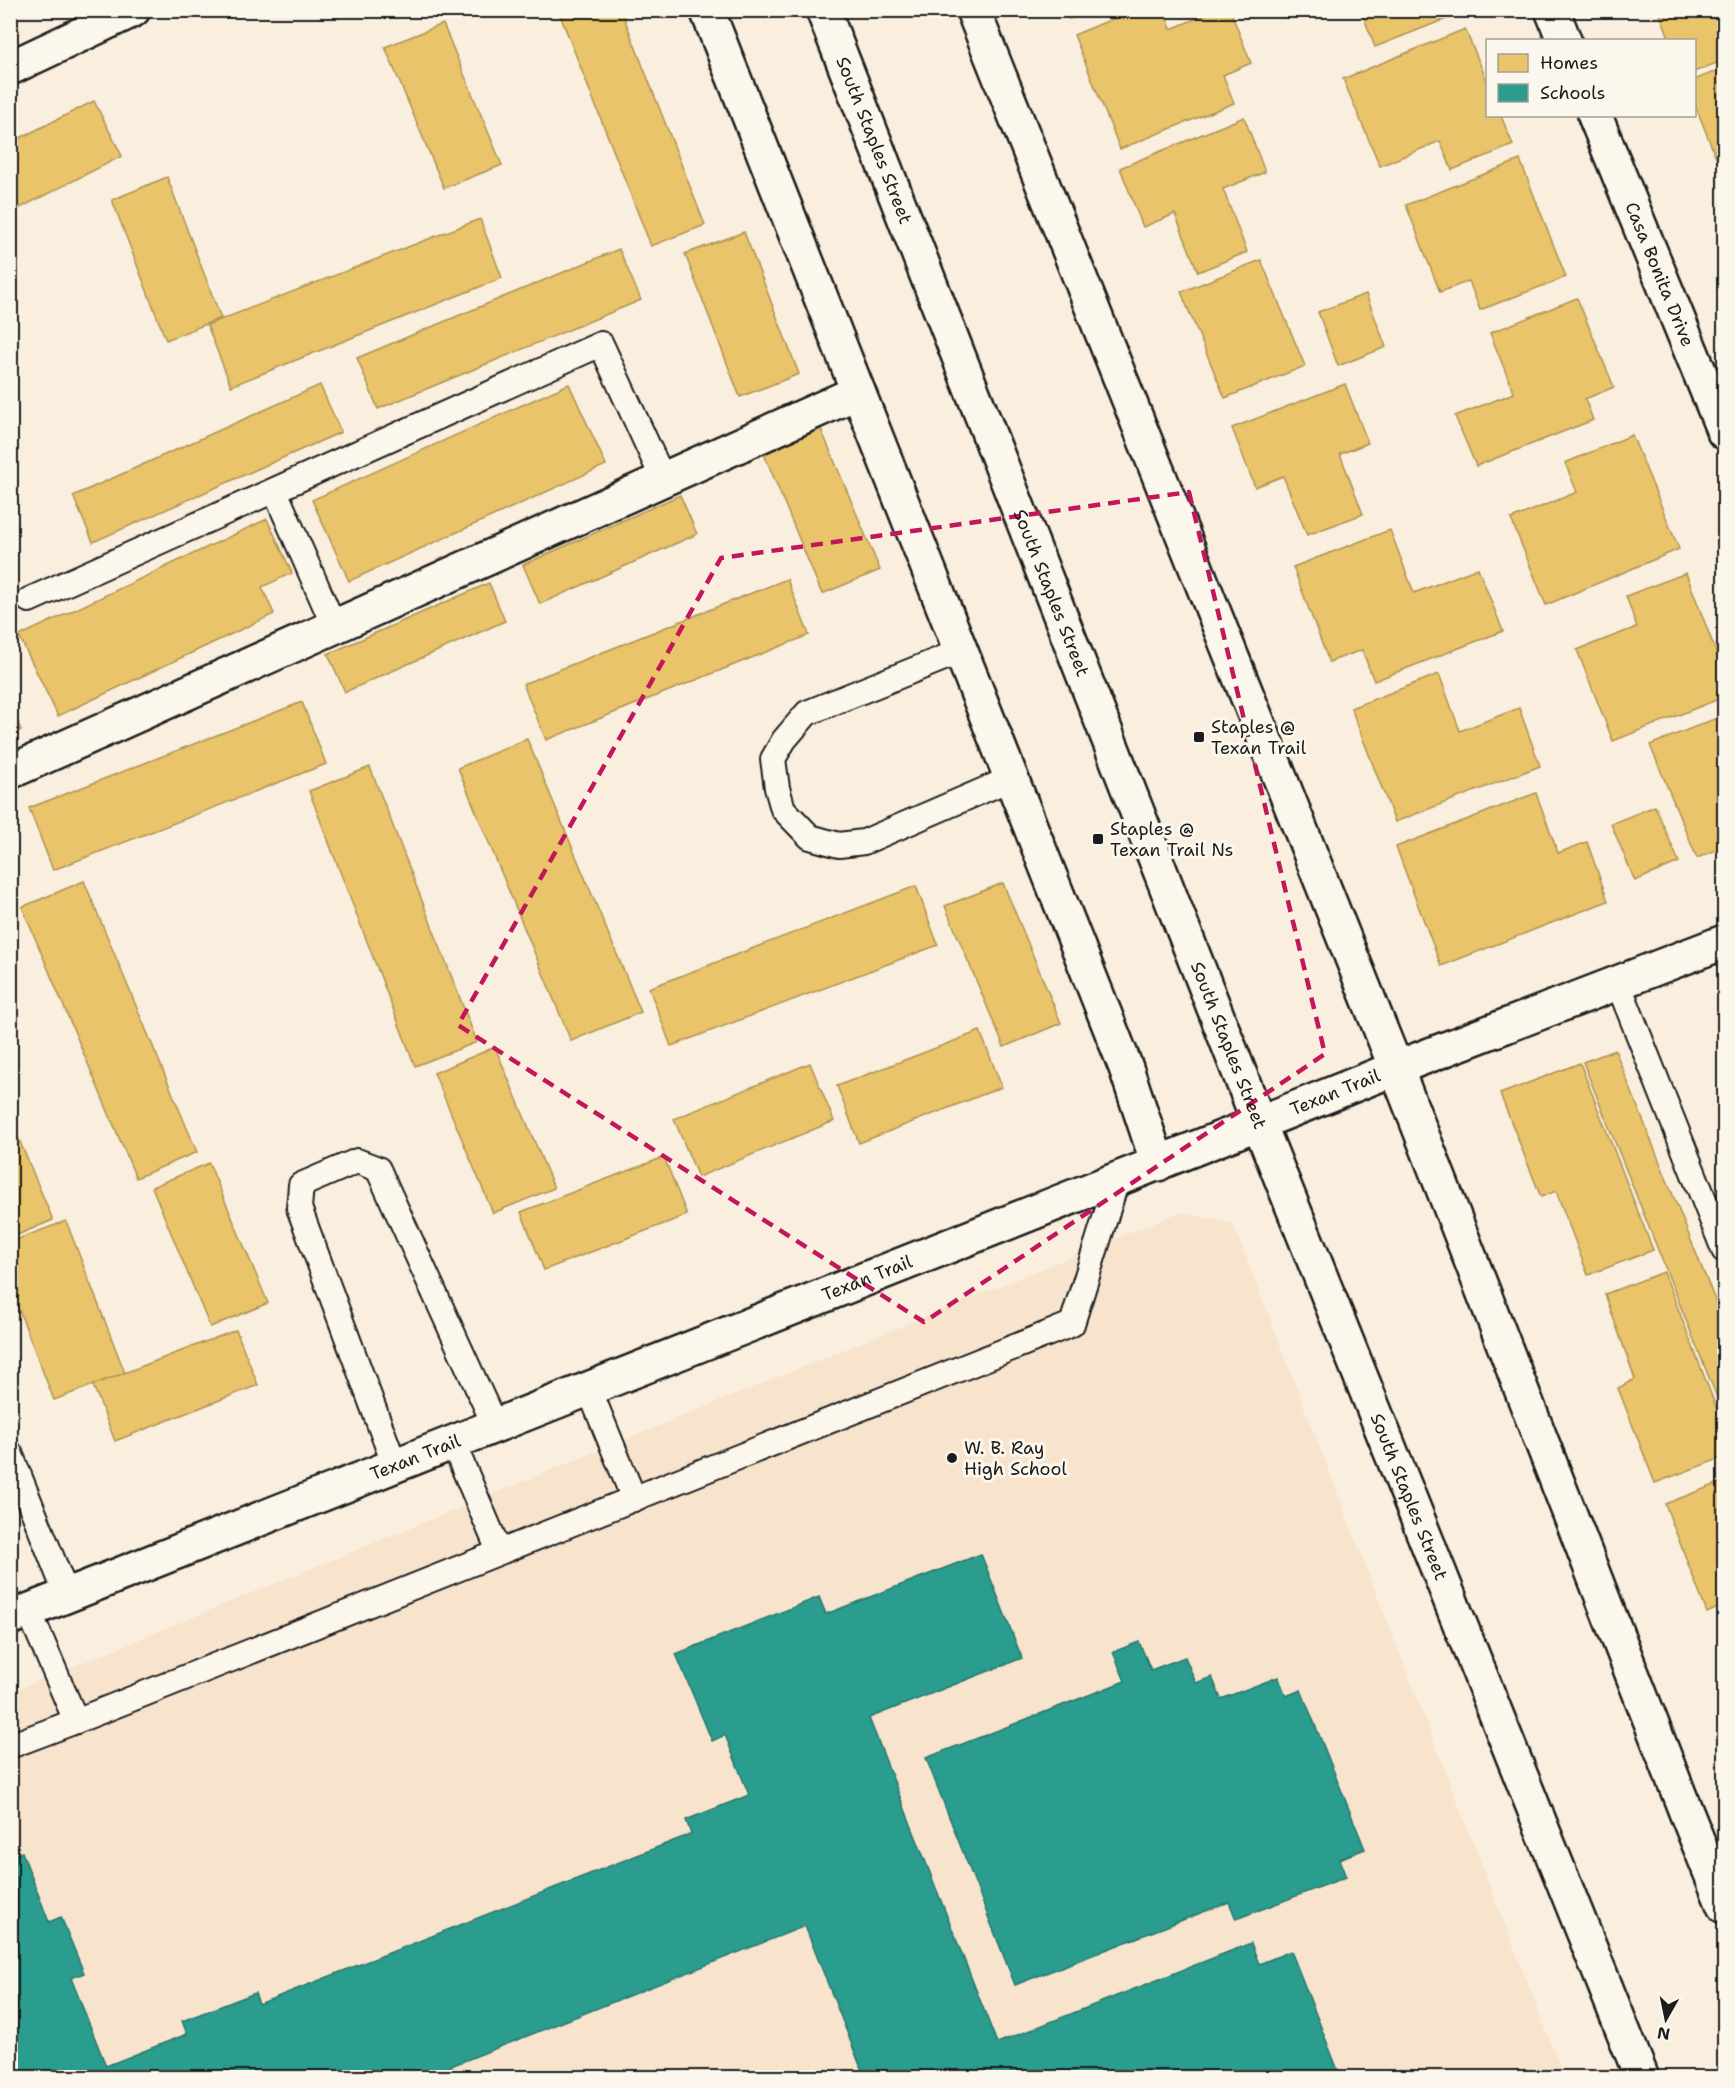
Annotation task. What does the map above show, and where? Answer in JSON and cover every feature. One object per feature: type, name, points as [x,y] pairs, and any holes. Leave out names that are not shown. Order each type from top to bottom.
[{"type":"street","points":[[10,68],[133,10]]},
{"type":"street","points":[[707,10],[1126,1068],[1158,1164]]},
{"type":"street","name":"South Staples Street","points":[[823,10],[1259,1124],[1642,2078]]},
{"type":"street","points":[[973,10],[1396,1068],[1686,1812],[1725,1906]]},
{"type":"street","points":[[1552,10],[1564,39]]},
{"type":"street","name":"Casa Bonita Drive","points":[[1595,117],[1725,432]]},
{"type":"street","points":[[10,772],[858,392]]},
{"type":"street","name":"Texan Trail","points":[[20,1614],[1396,1068],[1725,942]]},
{"type":"lane","points":[[29,600],[601,345],[663,479]]},
{"type":"lane","points":[[274,491],[334,626]]},
{"type":"lane","points":[[961,651],[807,713],[784,740],[773,759],[783,809],[810,837],[839,845],[864,842],[1012,778]]},
{"type":"lane","points":[[1618,983],[1725,1250]]},
{"type":"lane","points":[[395,1466],[299,1208],[301,1185],[357,1161],[378,1169],[495,1426]]},
{"type":"lane","points":[[10,1746],[1072,1324],[1117,1180]]},
{"type":"lane","points":[[590,1389],[634,1499]]},
{"type":"lane","points":[[453,1443],[499,1551]]},
{"type":"lane","points":[[10,1453],[67,1596]]},
{"type":"lane","points":[[20,1614],[76,1721]]},
{"type":"highlighted area","points":[[1189,492],[1325,1054],[924,1322],[458,1025],[721,558]]},
{"type":"shaded area","name":"W. B. Ray High School","points":[[1180,1212],[1233,1224],[1564,2077],[11,2078],[11,1692]]},
{"type":"building: Homes","points":[[558,10],[621,10],[705,225],[651,246]]},
{"type":"building: Homes","points":[[1066,10],[1091,10],[1069,19]]},
{"type":"building: Homes","points":[[1134,10],[1164,10],[1171,29],[1217,10],[1230,10],[1251,63],[1223,75],[1234,103],[1120,149],[1074,35]]},
{"type":"building: Homes","points":[[1361,10],[1460,10],[1461,13],[1375,47]]},
{"type":"building: Homes","points":[[1670,10],[1724,10],[1724,60],[1696,71],[1696,39],[1670,39],[1660,14]]},
{"type":"building: Homes","points":[[443,24],[502,165],[444,188],[385,47]]},
{"type":"building: Homes","points":[[1465,29],[1486,78],[1486,117],[1501,117],[1513,145],[1452,170],[1440,141],[1380,166],[1343,79]]},
{"type":"building: Homes","points":[[1724,68],[1724,178],[1696,107],[1696,79]]},
{"type":"building: Homes","points":[[94,101],[122,156],[10,213],[10,143]]},
{"type":"building: Homes","points":[[1244,117],[1265,172],[1223,189],[1247,252],[1198,272],[1175,214],[1143,227],[1120,168]]},
{"type":"building: Homes","points":[[1520,160],[1566,277],[1480,310],[1469,281],[1440,292],[1406,205]]},
{"type":"building: Homes","points":[[167,177],[221,318],[166,340],[112,200]]},
{"type":"building: Homes","points":[[480,219],[502,278],[231,386],[207,325]]},
{"type":"building: Homes","points":[[744,232],[799,374],[740,397],[685,254]]},
{"type":"building: Homes","points":[[619,249],[641,300],[378,409],[357,358]]},
{"type":"building: Homes","points":[[1261,260],[1305,366],[1225,398],[1181,292]]},
{"type":"building: Homes","points":[[1366,294],[1386,347],[1338,366],[1318,312]]},
{"type":"building: Homes","points":[[1577,298],[1614,387],[1585,399],[1593,420],[1476,466],[1455,416],[1514,393],[1490,333]]},
{"type":"building: Homes","points":[[569,384],[606,465],[349,581],[312,500]]},
{"type":"building: Homes","points":[[1345,384],[1368,443],[1340,454],[1363,514],[1307,535],[1283,476],[1255,487],[1232,428]]},
{"type":"building: Homes","points":[[320,385],[341,432],[93,542],[73,496]]},
{"type":"building: Homes","points":[[821,429],[880,570],[822,594],[764,454]]},
{"type":"building: Homes","points":[[1632,435],[1679,549],[1546,605],[1511,519],[1577,492],[1565,463]]},
{"type":"building: Homes","points":[[680,495],[697,534],[540,604],[523,565]]},
{"type":"building: Homes","points":[[267,519],[292,573],[262,587],[274,614],[58,716],[19,636]]},
{"type":"building: Homes","points":[[1390,530],[1414,593],[1478,568],[1503,631],[1374,681],[1362,650],[1329,662],[1293,567]]},
{"type":"building: Homes","points":[[1686,573],[1724,673],[1724,697],[1613,741],[1577,650],[1637,627],[1626,596]]},
{"type":"building: Homes","points":[[787,579],[809,635],[546,740],[523,684]]},
{"type":"building: Homes","points":[[489,583],[505,621],[345,692],[328,654]]},
{"type":"building: Homes","points":[[1439,674],[1460,731],[1519,708],[1540,766],[1395,822],[1351,708]]},
{"type":"building: Homes","points":[[302,702],[326,764],[53,870],[29,808]]},
{"type":"building: Homes","points":[[10,705],[21,730],[10,734]]},
{"type":"building: Homes","points":[[1724,715],[1724,847],[1697,858],[1650,745]]},
{"type":"building: Homes","points":[[527,739],[641,1012],[571,1041],[458,768]]},
{"type":"building: Homes","points":[[370,767],[477,1042],[415,1066],[309,791]]},
{"type":"building: Homes","points":[[1536,793],[1558,853],[1587,842],[1608,901],[1441,966],[1396,847]]},
{"type":"building: Homes","points":[[1655,806],[1679,862],[1635,881],[1611,824]]},
{"type":"building: Homes","points":[[84,881],[197,1152],[136,1178],[22,907]]},
{"type":"building: Homes","points":[[1003,883],[1061,1023],[1004,1047],[945,906]]},
{"type":"building: Homes","points":[[916,886],[938,945],[671,1046],[649,988]]},
{"type":"building: Homes","points":[[980,1031],[1002,1087],[859,1143],[837,1086]]},
{"type":"building: Homes","points":[[495,1047],[554,1188],[493,1213],[434,1073]]},
{"type":"building: Homes","points":[[1615,1050],[1724,1323],[1724,1415],[1583,1062]]},
{"type":"building: Homes","points":[[810,1063],[834,1121],[698,1177],[674,1119]]},
{"type":"building: Homes","points":[[1580,1063],[1653,1250],[1588,1275],[1556,1191],[1541,1197],[1500,1094]]},
{"type":"building: Homes","points":[[10,1118],[53,1220],[10,1238]]},
{"type":"building: Homes","points":[[664,1157],[687,1215],[544,1270],[521,1212]]},
{"type":"building: Homes","points":[[209,1163],[268,1303],[210,1327],[152,1187]]},
{"type":"building: Homes","points":[[66,1221],[125,1373],[54,1400],[10,1287],[10,1242]]},
{"type":"building: Homes","points":[[1664,1272],[1724,1428],[1724,1457],[1655,1483],[1618,1388],[1635,1379],[1605,1294]]},
{"type":"building: Homes","points":[[236,1330],[258,1385],[115,1441],[93,1385]]},
{"type":"building: Homes","points":[[1724,1481],[1724,1605],[1707,1613],[1665,1504]]},
{"type":"building: Schools","points":[[981,1554],[1022,1658],[869,1718],[997,2043],[1251,1943],[1259,1964],[1291,1951],[1341,2078],[865,2078],[805,1926],[421,2078],[10,2078],[10,1856],[22,1852],[49,1922],[61,1917],[84,1973],[71,1978],[106,2066],[187,2034],[182,2021],[255,1993],[259,2004],[691,1834],[686,1820],[749,1795],[725,1735],[712,1741],[676,1654],[819,1597],[826,1614]]},
{"type":"building: Schools","points":[[1139,1642],[1151,1670],[1185,1657],[1196,1683],[1212,1677],[1221,1699],[1278,1677],[1286,1696],[1301,1690],[1365,1849],[1339,1859],[1346,1877],[1236,1919],[1229,1902],[1015,1985],[926,1758],[1125,1681],[1113,1652]]},
{"type":"place","name":"Staples @ Texan Trail","points":[[1199,737]]},
{"type":"place","name":"Staples @ Texan Trail Ns","points":[[1098,839]]},
{"type":"place","name":"W. B. Ray High School","points":[[952,1458]]}]
